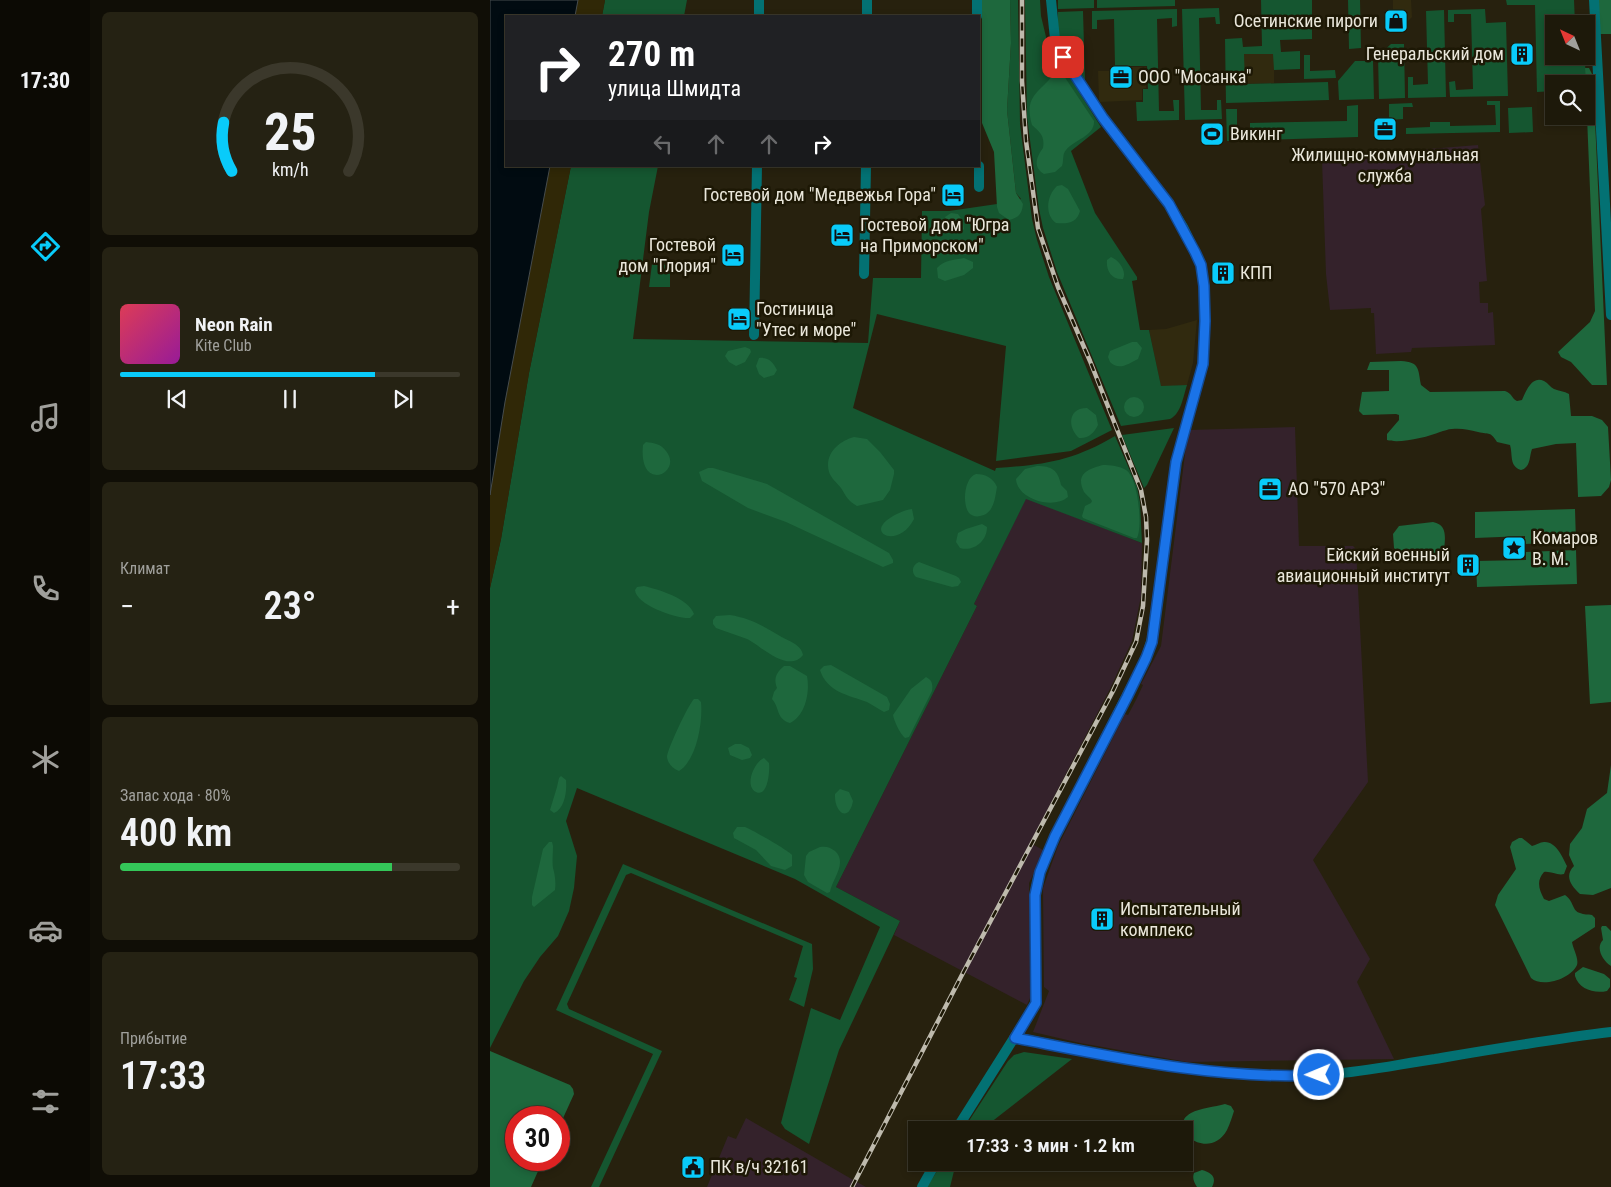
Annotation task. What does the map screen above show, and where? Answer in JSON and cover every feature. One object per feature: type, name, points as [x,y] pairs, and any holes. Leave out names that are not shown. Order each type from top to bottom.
[{"type":"street","points":[[759,0],[759,15]]},
{"type":"street","points":[[867,15],[868,0]]},
{"type":"street","points":[[977,0],[977,15]]},
{"type":"street","points":[[962,1121],[1036,1003],[1035,895],[1040,872],[1055,836],[1146,658],[1152,642],[1176,462],[1203,364],[1204,286],[1199,259],[1169,204],[1103,118],[1060,51],[1054,34],[1051,0]]},
{"type":"street","points":[[1594,0],[1611,315]]},
{"type":"street","points":[[754,335],[758,167]]},
{"type":"street","points":[[864,274],[866,167]]},
{"type":"street","points":[[979,167],[979,187]]},
{"type":"street","points":[[1015,1038],[1183,1068],[1221,1072],[1306,1076],[1353,1072],[1551,1039],[1611,1032]]},
{"type":"street","points":[[922,1187],[931,1171]]},
{"type":"shaded area","points":[[490,0],[578,0],[575,15],[505,15],[505,167],[550,167],[505,402],[490,495]]},
{"type":"shaded area","points":[[1393,0],[1411,0],[1412,17],[1404,25],[1393,25]]},
{"type":"shaded area","points":[[1244,54],[1274,54],[1274,83],[1244,84]]},
{"type":"shaded area","points":[[1114,67],[1146,67],[1146,88],[1142,89],[1142,100],[1100,102],[1098,71],[1114,71]]},
{"type":"shaded area","points":[[1478,145],[1485,205],[1481,209],[1487,281],[1479,282],[1480,303],[1488,303],[1488,313],[1493,312],[1495,345],[1412,348],[1411,352],[1376,354],[1374,313],[1371,313],[1371,308],[1330,310],[1326,274],[1322,160],[1336,160],[1336,158],[1360,154],[1361,158],[1403,155],[1403,151]]},
{"type":"shaded area","points":[[1197,320],[1193,363],[1187,385],[1161,387],[1149,330],[1166,329]]},
{"type":"shaded area","points":[[1295,427],[1299,546],[1353,546],[1356,549],[1368,782],[1313,860],[1370,959],[1357,982],[1394,1059],[1187,1062],[1080,1043],[1033,1032],[1049,991],[1044,987],[1043,888],[1058,846],[1125,714],[1128,715],[1136,700],[1143,685],[1141,684],[1161,646],[1188,430]]},
{"type":"shaded area","points":[[1026,498],[1142,543],[1141,596],[1132,641],[1110,689],[1030,843],[1045,851],[1029,883],[1030,998],[1027,1005],[894,935],[900,921],[836,887],[977,606],[974,604]]},
{"type":"shaded area","points":[[746,1118],[866,1187],[707,1187],[728,1136],[736,1139]]},
{"type":"green space","points":[[605,0],[687,0],[684,15],[602,15]]},
{"type":"green space","points":[[982,0],[1010,0],[1011,43],[1007,110],[1016,193],[1023,204],[1019,215],[1009,220],[999,213],[997,207],[994,152],[982,123]]},
{"type":"green space","points":[[1010,0],[1018,0],[1020,124],[1032,219],[1049,277],[1112,430],[1071,451],[996,461],[1006,346],[877,314],[853,408],[995,471],[996,468],[1043,463],[1071,456],[1115,436],[1137,487],[1140,502],[1142,543],[1026,499],[974,604],[977,606],[836,887],[900,921],[839,1050],[809,1144],[785,1129],[781,1123],[811,1008],[840,1020],[880,927],[795,879],[577,788],[566,821],[577,856],[574,888],[569,911],[558,936],[540,957],[524,981],[490,1048],[490,588],[501,539],[529,373],[571,167],[658,167],[649,212],[633,339],[868,343],[873,278],[921,278],[922,211],[949,211],[997,204],[997,207],[1021,199],[1016,193],[1007,110],[1011,43]]},
{"type":"green space","points":[[1025,0],[1040,0],[1041,16],[1047,41],[1101,127],[1071,151],[1095,213],[1137,277],[1137,280],[1132,281],[1140,330],[1149,330],[1161,386],[1187,385],[1177,413],[1170,419],[1121,426],[1057,272],[1039,209],[1027,117]]},
{"type":"green space","points":[[1058,0],[1094,0],[1094,8],[1058,9]]},
{"type":"green space","points":[[1097,0],[1175,0],[1175,6],[1097,8]]},
{"type":"green space","points":[[1261,0],[1312,0],[1312,39],[1280,40],[1281,52],[1300,51],[1300,69],[1274,70],[1273,54],[1244,54],[1245,84],[1328,82],[1329,100],[1226,103],[1225,39],[1242,38],[1243,47],[1262,46]]},
{"type":"green space","points":[[1348,0],[1360,0],[1361,48],[1349,49]]},
{"type":"green space","points":[[1506,0],[1574,0],[1575,15],[1545,15],[1545,65],[1585,65],[1586,75],[1545,75],[1545,92],[1537,92],[1535,5],[1507,5]]},
{"type":"green space","points":[[1597,0],[1611,0],[1611,34],[1598,34]]},
{"type":"green space","points":[[1219,8],[1220,24],[1216,24],[1215,17],[1199,18],[1201,110],[1217,110],[1217,100],[1221,100],[1222,119],[1185,120],[1182,9]]},
{"type":"green space","points":[[1177,9],[1177,26],[1172,27],[1172,18],[1157,19],[1159,111],[1174,111],[1173,100],[1179,100],[1179,120],[1137,121],[1136,102],[1143,102],[1143,89],[1148,89],[1147,66],[1115,66],[1114,19],[1097,20],[1097,29],[1092,29],[1092,11]]},
{"type":"green space","points":[[1485,9],[1486,23],[1506,22],[1508,96],[1450,97],[1449,82],[1455,81],[1456,90],[1473,89],[1471,14],[1454,14],[1454,22],[1448,22],[1448,10]]},
{"type":"green space","points":[[1444,10],[1446,97],[1408,98],[1408,77],[1413,77],[1413,85],[1428,84],[1426,11]]},
{"type":"green space","points":[[1083,11],[1085,80],[1058,39],[1058,12]]},
{"type":"green space","points":[[1391,44],[1404,44],[1405,98],[1379,99],[1378,56]]},
{"type":"green space","points":[[1304,55],[1310,55],[1310,71],[1335,70],[1336,78],[1304,79]]},
{"type":"green space","points":[[1355,61],[1373,61],[1374,99],[1339,100],[1338,81]]},
{"type":"green space","points":[[1585,68],[1589,68],[1592,75],[1585,75]]},
{"type":"green space","points":[[1059,71],[1094,121],[1088,134],[1066,150],[1062,166],[1055,172],[1044,174],[1037,165],[1039,154],[1043,148],[1043,137],[1032,125],[1030,107],[1035,95],[1055,72]]},
{"type":"green space","points":[[1487,101],[1500,101],[1500,132],[1406,134],[1406,128],[1430,127],[1430,122],[1450,122],[1450,126],[1496,125],[1495,105],[1487,105]]},
{"type":"green space","points":[[1412,103],[1413,107],[1403,107],[1403,119],[1389,120],[1389,104]]},
{"type":"green space","points":[[1358,105],[1358,137],[1227,141],[1226,109],[1237,109],[1237,129],[1250,128],[1250,123],[1347,121],[1347,106]]},
{"type":"green space","points":[[1532,107],[1533,132],[1509,133],[1508,108]]},
{"type":"green space","points":[[1595,120],[1607,385],[1592,385],[1571,362],[1561,357],[1558,352],[1590,322],[1595,311],[1587,125],[1595,125]]},
{"type":"green space","points":[[1062,185],[1068,189],[1080,211],[1077,218],[1071,222],[1056,223],[1050,215],[1048,204],[1051,194],[1057,186]]},
{"type":"green space","points":[[951,213],[958,214],[963,221],[964,229],[960,233],[953,232],[948,227],[945,217]]},
{"type":"green space","points":[[1111,257],[1122,266],[1123,279],[1115,278],[1108,271],[1107,260]]},
{"type":"green space","points":[[964,258],[973,262],[973,268],[964,275],[945,281],[938,278],[937,268],[940,265]]},
{"type":"green space","points":[[652,264],[670,265],[670,287],[649,287]]},
{"type":"green space","points":[[1132,342],[1137,342],[1142,348],[1138,359],[1127,365],[1113,365],[1108,357],[1110,351]]},
{"type":"green space","points":[[745,347],[750,349],[751,352],[745,362],[736,366],[729,362],[725,356],[728,351]]},
{"type":"green space","points":[[759,358],[765,358],[772,362],[777,370],[774,375],[764,378],[759,374],[756,366]]},
{"type":"green space","points":[[1401,361],[1412,363],[1417,367],[1421,385],[1430,392],[1505,391],[1517,401],[1522,400],[1533,382],[1540,380],[1554,389],[1569,394],[1571,416],[1592,416],[1602,420],[1608,427],[1611,480],[1609,487],[1601,496],[1578,497],[1576,443],[1556,444],[1532,449],[1527,467],[1521,470],[1513,463],[1510,445],[1497,442],[1489,434],[1456,429],[1414,439],[1387,440],[1387,434],[1399,420],[1399,415],[1363,415],[1359,411],[1362,392],[1389,391],[1389,370],[1367,370],[1370,362]]},
{"type":"green space","points":[[1134,397],[1141,400],[1144,407],[1141,414],[1134,417],[1127,414],[1124,407],[1127,400]]},
{"type":"green space","points":[[1087,408],[1096,415],[1098,425],[1090,435],[1085,438],[1079,438],[1075,434],[1071,419],[1076,411]]},
{"type":"green space","points":[[1174,428],[1147,485],[1144,488],[1122,435]]},
{"type":"green space","points":[[854,437],[867,439],[894,470],[890,490],[883,500],[857,506],[851,502],[829,472],[829,459],[834,449]]},
{"type":"green space","points":[[646,442],[660,445],[666,451],[670,459],[669,466],[665,472],[659,475],[647,470],[643,460],[643,445]]},
{"type":"green space","points":[[1103,465],[1126,470],[1134,482],[1139,513],[1139,532],[1137,538],[1082,516],[1085,506],[1092,501],[1084,492],[1081,481],[1082,477],[1084,473],[1092,468]]},
{"type":"green space","points":[[1037,466],[1047,467],[1056,472],[1061,485],[1067,491],[1068,497],[1062,501],[1045,502],[1029,497],[1022,492],[1016,479],[1025,469]]},
{"type":"green space","points":[[708,468],[767,484],[889,553],[893,563],[883,567],[786,522],[748,508],[702,481],[699,472]]},
{"type":"green space","points":[[976,474],[989,477],[997,487],[991,509],[985,515],[973,516],[969,513],[965,504],[965,492],[972,476]]},
{"type":"green space","points":[[912,509],[914,519],[908,528],[900,534],[893,536],[887,536],[883,533],[881,529],[883,524],[890,518],[900,512]]},
{"type":"green space","points":[[1575,509],[1576,542],[1525,544],[1525,536],[1475,538],[1475,512]]},
{"type":"green space","points":[[1433,522],[1443,529],[1445,541],[1444,551],[1437,558],[1407,560],[1394,548],[1393,534],[1399,526]]},
{"type":"green space","points":[[982,524],[987,527],[982,541],[975,547],[960,548],[956,542],[958,533]]},
{"type":"green space","points":[[1576,550],[1577,584],[1477,587],[1476,561],[1526,560],[1526,552]]},
{"type":"green space","points":[[919,562],[956,576],[961,582],[958,586],[952,587],[916,577],[913,569]]},
{"type":"green space","points":[[644,586],[680,599],[691,608],[694,614],[690,618],[684,618],[667,614],[649,606],[637,596],[635,590],[637,587]]},
{"type":"green space","points":[[1611,605],[1611,702],[1590,704],[1585,606]]},
{"type":"green space","points":[[730,615],[750,620],[768,629],[797,645],[803,655],[797,660],[782,660],[747,639],[716,628],[713,624],[716,616]]},
{"type":"green space","points":[[831,665],[887,697],[890,704],[889,710],[884,712],[867,702],[846,695],[833,688],[823,677],[820,670],[824,666]]},
{"type":"green space","points":[[784,666],[790,666],[807,676],[808,682],[806,702],[803,709],[790,723],[782,719],[772,699],[777,688],[776,676]]},
{"type":"green space","points":[[926,677],[932,682],[932,691],[909,737],[905,738],[901,734],[893,715],[911,689]]},
{"type":"green space","points":[[694,699],[698,699],[701,702],[698,740],[690,758],[679,771],[671,766],[667,757],[678,728]]},
{"type":"green space","points":[[735,744],[741,744],[749,748],[752,755],[750,758],[742,760],[730,755],[728,748]]},
{"type":"green space","points":[[764,758],[769,763],[769,771],[766,787],[760,793],[752,789],[751,780],[754,769],[760,760]]},
{"type":"green space","points":[[1611,765],[1611,888],[1593,895],[1580,894],[1574,888],[1569,877],[1569,873],[1574,866],[1569,855],[1570,844],[1582,828],[1587,809],[1607,793]]},
{"type":"green space","points":[[561,776],[566,780],[566,794],[561,807],[554,813],[550,810]]},
{"type":"green space","points":[[840,789],[849,792],[853,801],[851,808],[845,813],[839,810],[835,801],[835,794]]},
{"type":"green space","points":[[737,827],[749,829],[792,855],[792,866],[785,870],[771,866],[756,850],[734,838],[733,833]]},
{"type":"green space","points":[[1522,838],[1532,846],[1542,842],[1552,844],[1567,866],[1564,874],[1544,872],[1541,875],[1539,885],[1544,899],[1549,901],[1565,895],[1577,912],[1592,915],[1595,918],[1595,927],[1572,942],[1577,959],[1577,965],[1574,970],[1563,978],[1549,982],[1536,981],[1531,978],[1495,905],[1498,895],[1516,869],[1510,847],[1512,842]]},
{"type":"green space","points":[[549,842],[552,842],[553,846],[555,890],[534,907],[532,905],[532,897],[543,849]]},
{"type":"green space","points":[[820,847],[828,847],[835,851],[840,861],[840,866],[830,892],[827,893],[808,882],[804,875],[806,856],[809,852]]},
{"type":"green space","points":[[623,864],[812,944],[813,969],[804,1007],[789,1000],[797,978],[794,977],[803,946],[631,873],[626,875],[567,1004],[569,1009],[662,1051],[599,1187],[591,1187],[653,1054],[556,1010]]},
{"type":"green space","points":[[1602,926],[1606,926],[1611,931],[1611,966],[1605,961],[1600,950],[1603,940]]},
{"type":"green space","points":[[1583,967],[1604,974],[1610,979],[1610,987],[1607,991],[1597,992],[1588,990],[1580,984],[1575,973]]},
{"type":"green space","points":[[490,1051],[570,1085],[574,1094],[569,1106],[505,1106],[505,1171],[538,1171],[531,1187],[490,1187]]},
{"type":"green space","points":[[1024,1052],[1072,1059],[993,1121],[969,1121],[1008,1061],[1014,1055]]},
{"type":"green space","points":[[1225,1104],[1231,1106],[1234,1111],[1227,1130],[1219,1139],[1210,1143],[1193,1140],[1193,1121],[1184,1121],[1191,1113]]},
{"type":"green space","points":[[1202,1170],[1213,1176],[1212,1187],[1197,1187],[1193,1175]]},
{"type":"green space","points":[[937,1171],[954,1171],[950,1187],[927,1187]]},
{"type":"sand","points":[[578,0],[605,0],[602,15],[575,15]]},
{"type":"sand","points":[[550,167],[571,167],[529,373],[501,539],[490,588],[490,495],[505,402]]},
{"type":"railway","points":[[852,1187],[1113,691],[1136,642],[1143,606],[1147,540],[1146,517],[1141,490],[1090,361],[1058,287],[1038,228],[1026,141],[1022,81],[1022,0]]},
{"type":"place","name":"Осетинские пироги","points":[[1396,21]]},
{"type":"place","name":"Генеральский дом","points":[[1522,54]]},
{"type":"place","name":"ООО \"Мосанка\"","points":[[1121,77]]},
{"type":"place","name":"Жилищно-коммунальная служба","points":[[1385,129]]},
{"type":"place","name":"Викинг","points":[[1212,134]]},
{"type":"place","name":"Гостевой дом \"Медвежья Гора\"","points":[[953,195]]},
{"type":"place","name":"Гостевой дом \"Югра на Приморском\"","points":[[842,235]]},
{"type":"place","name":"Гостевой дом \"Глория\"","points":[[733,255]]},
{"type":"place","name":"КПП","points":[[1223,273]]},
{"type":"place","name":"Гостиница \"Утес и море\"","points":[[739,319]]},
{"type":"place","name":"АО \"570 АРЗ\"","points":[[1270,489]]},
{"type":"place","name":"Комаров В. М.","points":[[1514,548]]},
{"type":"place","name":"Ейский военный авиационный институт","points":[[1468,565]]},
{"type":"place","name":"Испытательный комплекс","points":[[1102,919]]},
{"type":"place","name":"ПК в/ч 32161","points":[[693,1167]]},
{"type":"route","points":[[1063,57],[1110,129],[1169,204],[1199,259],[1204,286],[1203,364],[1176,462],[1152,642],[1127,697],[1055,836],[1040,872],[1035,895],[1036,1003],[1015,1038],[1183,1068],[1279,1075],[1319,1075]]}]
